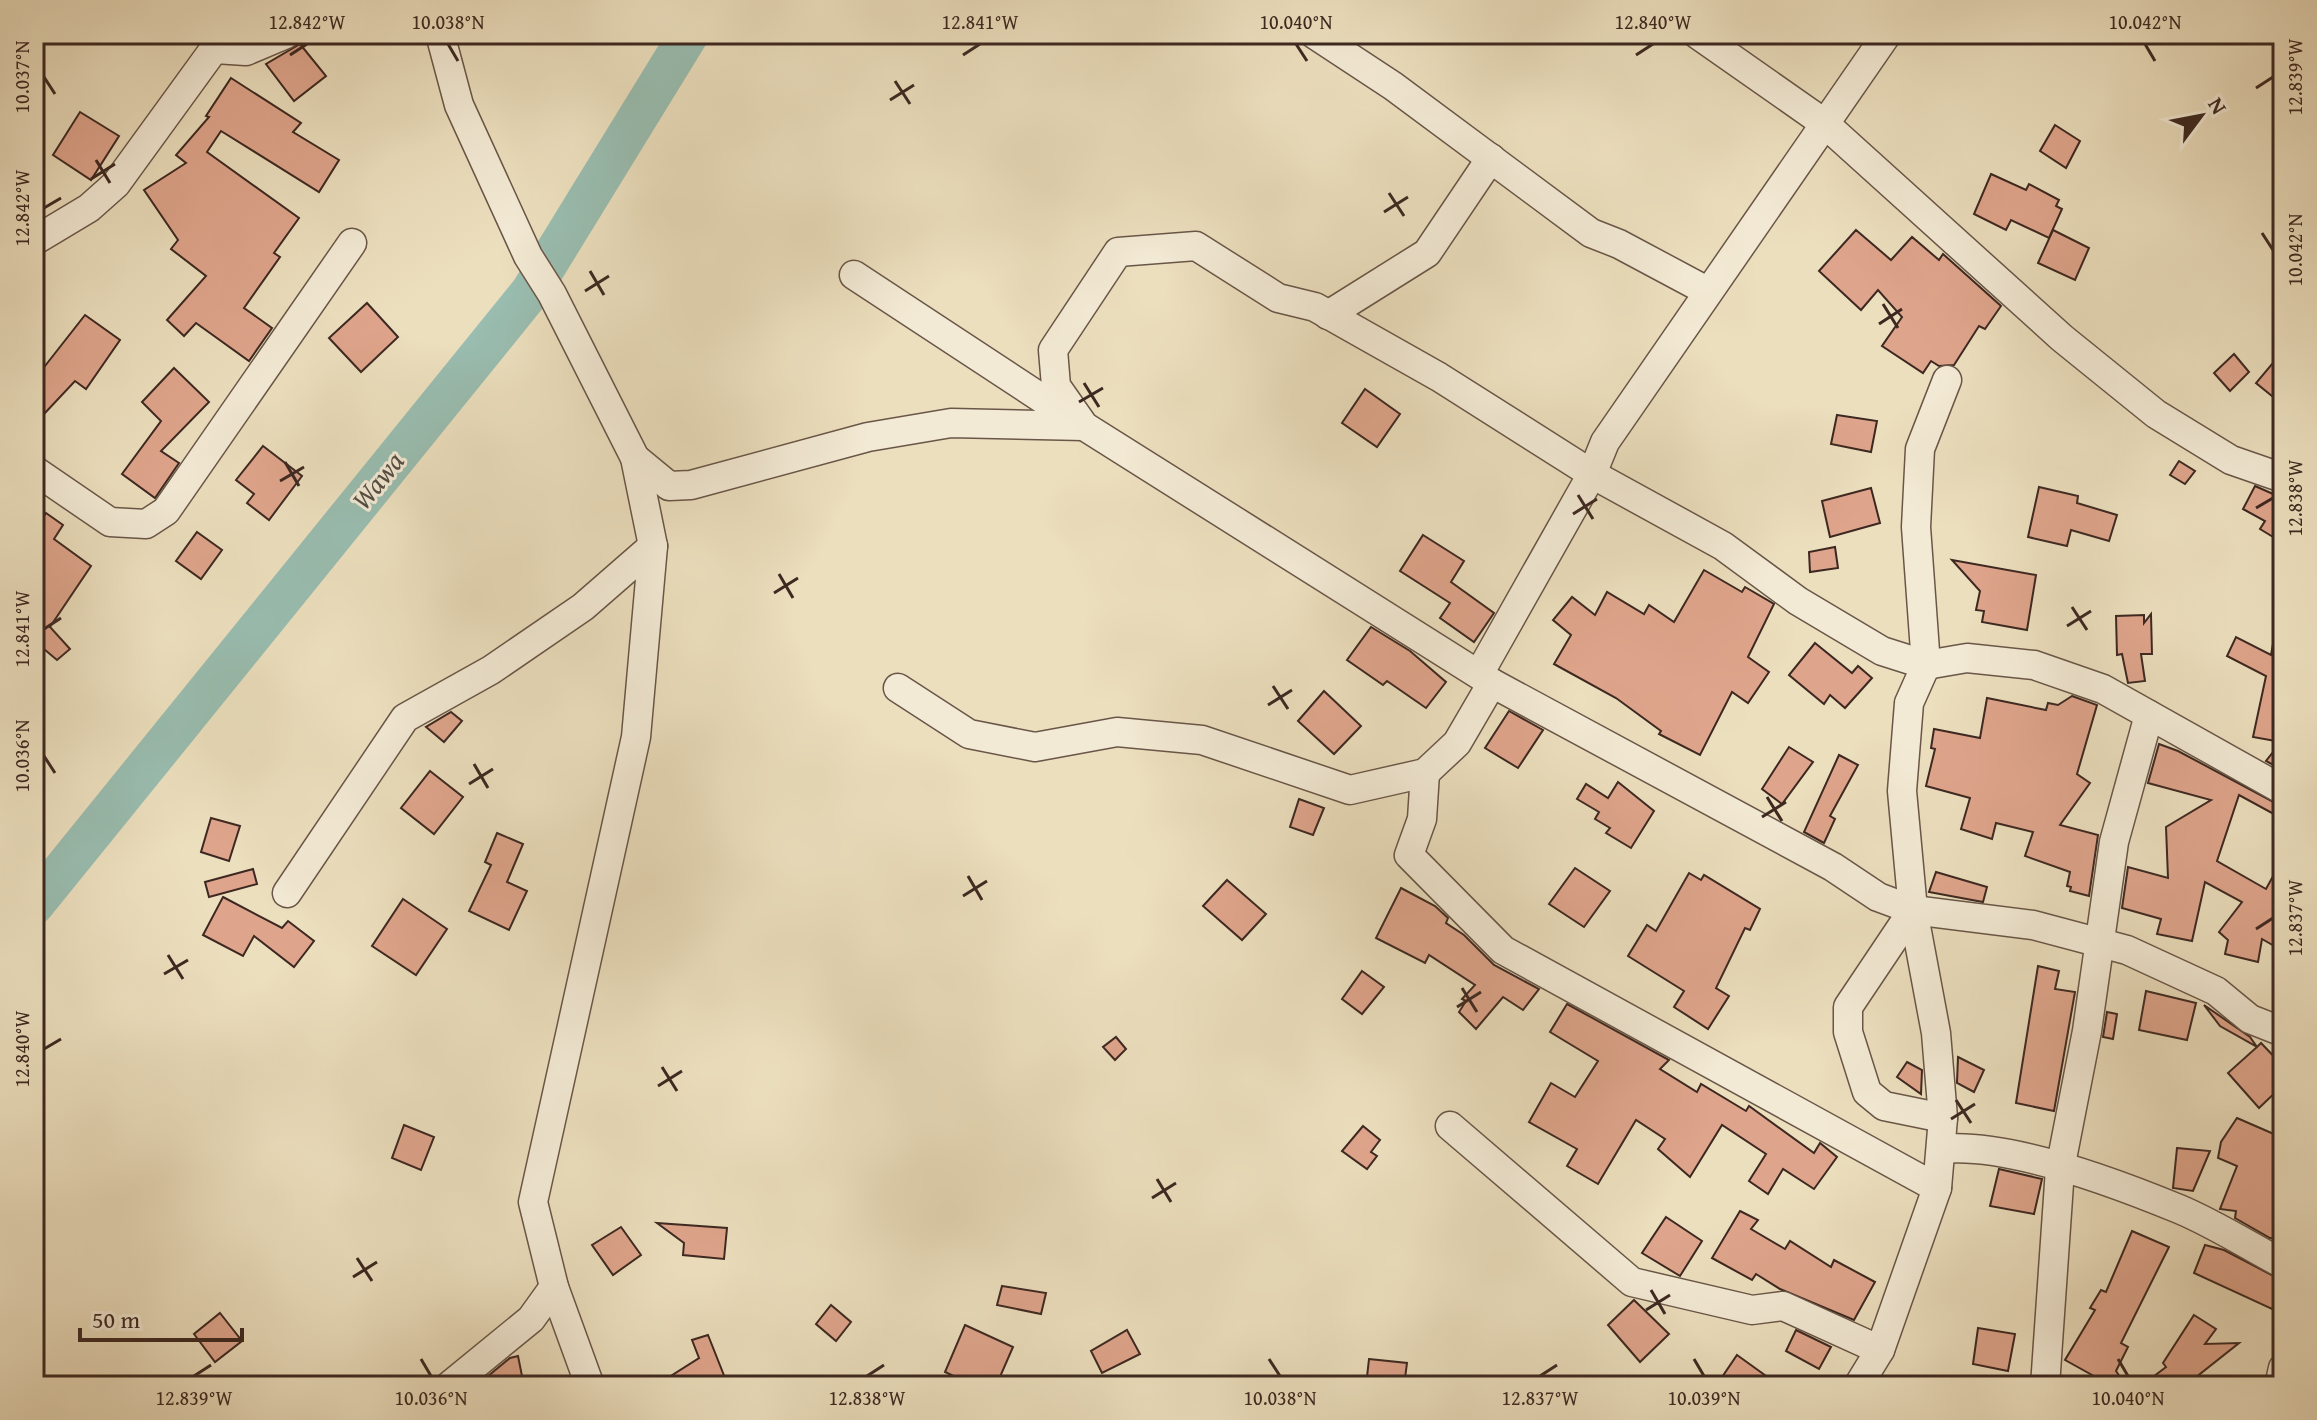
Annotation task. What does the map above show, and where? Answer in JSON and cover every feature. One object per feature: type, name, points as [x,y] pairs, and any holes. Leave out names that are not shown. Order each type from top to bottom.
[{"type":"street","points":[[34,241],[89,208],[116,184],[220,41],[246,51],[286,34]]},
{"type":"street","points":[[440,34],[459,105],[528,256],[552,294],[635,458],[653,546],[636,737],[533,1202],[554,1287],[590,1386]]},
{"type":"street","points":[[1314,34],[1393,86],[1591,233],[1619,244],[1707,291]]},
{"type":"street","points":[[1697,34],[1824,123],[2062,338],[2156,414],[2231,460],[2283,478]]},
{"type":"street","points":[[898,688],[969,734],[1035,747],[1117,732],[1202,740],[1350,790],[1425,773],[1457,743],[1485,678],[1592,474],[1605,442],[1887,34]]},
{"type":"street","points":[[1328,315],[1427,253],[1491,158]]},
{"type":"street","points":[[34,470],[110,522],[146,524],[166,511],[352,243]]},
{"type":"street","points":[[1084,426],[1056,386],[1053,350],[1118,252],[1196,246],[1278,298],[1315,307],[1439,377],[1592,474],[1723,546],[1798,601],[1882,651],[1926,665],[1967,658],[2034,665],[2103,689],[2283,790]]},
{"type":"street","points":[[854,275],[1084,426],[1485,678],[1833,867],[1878,897],[1913,910],[2033,925],[2127,950],[2216,991],[2250,1019],[2283,1032]]},
{"type":"street","points":[[1858,1386],[1880,1350],[1937,1188],[1941,1149],[1943,1118],[1936,1033],[1913,910],[1902,791],[1909,703],[1926,665],[1916,527],[1920,449],[1947,380]]},
{"type":"street","points":[[635,458],[669,486],[691,485],[868,437],[951,423],[1084,426]]},
{"type":"street","points":[[287,893],[405,718],[491,670],[583,607],[653,546]]},
{"type":"street","points":[[2045,1386],[2060,1169],[2084,1046],[2114,842],[2149,715]]},
{"type":"street","points":[[1425,773],[1422,819],[1409,855],[1503,950],[1937,1188]]},
{"type":"street","points":[[1913,910],[1848,1007],[1848,1032],[1867,1092],[1884,1106],[1943,1118]]},
{"type":"street","points":[[1450,1126],[1632,1282],[1752,1310],[1783,1306],[1880,1350]]},
{"type":"street","points":[[1941,1149],[1961,1147],[2021,1156],[2060,1169],[2181,1210],[2283,1264]]},
{"type":"street","points":[[449,1386],[531,1319],[554,1287]]},
{"type":"street","points":[[2279,1386],[2283,1371]]},
{"type":"building","points":[[300,44],[326,76],[294,101],[266,64]]},
{"type":"building","points":[[231,78],[301,123],[293,132],[339,160],[319,192],[221,131],[207,152],[299,218],[274,253],[280,257],[244,308],[272,328],[249,361],[196,323],[184,336],[167,320],[206,276],[171,249],[178,240],[144,190],[186,163],[176,155],[209,117],[206,116]]},
{"type":"building","points":[[80,112],[119,136],[91,180],[53,155]]},
{"type":"building","points":[[2055,125],[2080,141],[2066,168],[2040,151]]},
{"type":"building","points":[[1991,174],[2026,190],[2029,184],[2059,200],[2056,206],[2062,209],[2049,238],[2011,220],[2006,230],[1974,214]]},
{"type":"building","points":[[1856,230],[1891,260],[1912,237],[1939,260],[1943,254],[2001,306],[1985,329],[1979,326],[1954,365],[1939,366],[1931,361],[1923,373],[1882,346],[1902,317],[1878,290],[1861,310],[1819,271]]},
{"type":"building","points":[[2053,230],[2089,248],[2075,280],[2038,263]]},
{"type":"building","points":[[367,303],[398,337],[361,372],[329,338]]},
{"type":"building","points":[[85,315],[120,340],[86,389],[75,381],[44,414],[34,404],[34,380]]},
{"type":"building","points":[[2283,351],[2283,405],[2256,383]]},
{"type":"building","points":[[2234,354],[2249,372],[2230,391],[2214,373]]},
{"type":"building","points":[[174,368],[209,402],[161,451],[179,463],[155,498],[122,474],[161,421],[142,402]]},
{"type":"building","points":[[1365,389],[1400,414],[1377,447],[1342,423]]},
{"type":"building","points":[[1837,415],[1877,421],[1871,452],[1831,444]]},
{"type":"building","points":[[263,446],[302,476],[269,520],[247,503],[254,494],[236,480]]},
{"type":"building","points":[[2179,461],[2195,471],[2185,484],[2170,475]]},
{"type":"building","points":[[2255,486],[2280,497],[2283,495],[2283,543],[2260,529],[2265,521],[2243,509]]},
{"type":"building","points":[[2039,487],[2078,496],[2077,503],[2117,515],[2109,541],[2071,530],[2067,546],[2028,537]]},
{"type":"building","points":[[1871,488],[1880,523],[1830,537],[1822,501]]},
{"type":"building","points":[[46,513],[63,525],[54,539],[91,566],[50,627],[70,649],[57,660],[38,644],[34,650],[34,530]]},
{"type":"building","points":[[197,532],[222,550],[201,579],[176,561]]},
{"type":"building","points":[[1423,535],[1464,561],[1451,582],[1494,613],[1474,642],[1440,618],[1450,603],[1400,571]]},
{"type":"building","points":[[1835,547],[1838,568],[1810,572],[1809,552]]},
{"type":"building","points":[[1952,560],[2036,575],[2027,630],[1982,622],[1984,611],[1976,610],[1980,591]]},
{"type":"building","points":[[1704,570],[1742,592],[1745,587],[1774,604],[1748,657],[1769,672],[1748,703],[1732,692],[1700,755],[1659,734],[1661,731],[1616,698],[1554,664],[1571,635],[1553,620],[1572,597],[1595,615],[1607,592],[1644,614],[1649,605],[1674,622]]},
{"type":"building","points":[[2151,614],[2152,654],[2141,654],[2145,681],[2128,683],[2122,654],[2117,655],[2116,616],[2144,615],[2144,623]]},
{"type":"building","points":[[1371,627],[1410,651],[1446,682],[1426,708],[1387,681],[1383,685],[1347,660]]},
{"type":"building","points":[[2275,633],[2283,634],[2283,770],[2266,761],[2281,742],[2253,737],[2266,676],[2227,656],[2236,637],[2271,655]]},
{"type":"building","points":[[1815,643],[1852,673],[1858,666],[1872,678],[1845,708],[1830,695],[1824,704],[1789,675]]},
{"type":"building","points":[[1324,691],[1361,726],[1334,754],[1298,721]]},
{"type":"building","points":[[2072,696],[2097,705],[2077,774],[2090,783],[2060,825],[2098,835],[2089,896],[2070,891],[2071,887],[2067,886],[2070,872],[2025,856],[2033,832],[1996,823],[1992,839],[1961,829],[1970,798],[1926,786],[1935,749],[1931,748],[1934,729],[1980,738],[1987,698],[2046,710],[2048,703],[2058,705]]},
{"type":"building","points":[[1509,711],[1543,730],[1518,768],[1485,748]]},
{"type":"building","points":[[451,712],[462,721],[444,742],[426,727]]},
{"type":"building","points":[[2159,744],[2283,807],[2283,819],[2239,795],[2217,861],[2266,889],[2283,858],[2283,951],[2262,939],[2258,962],[2225,954],[2228,940],[2219,932],[2242,902],[2205,882],[2192,941],[2157,934],[2161,919],[2122,908],[2128,867],[2168,878],[2166,827],[2211,800],[2148,783]]},
{"type":"building","points":[[1789,747],[1813,762],[1782,804],[1762,789]]},
{"type":"building","points":[[1839,755],[1858,765],[1830,816],[1835,819],[1824,843],[1804,832]]},
{"type":"building","points":[[430,771],[463,797],[434,834],[401,808]]},
{"type":"building","points":[[1618,782],[1654,811],[1631,848],[1606,833],[1610,828],[1595,819],[1599,812],[1577,799],[1586,784],[1608,798]]},
{"type":"building","points":[[1299,799],[1324,808],[1313,835],[1290,827]]},
{"type":"building","points":[[211,818],[240,826],[229,861],[201,852]]},
{"type":"building","points":[[497,833],[523,844],[507,882],[527,891],[509,930],[469,911],[491,865],[485,862]]},
{"type":"building","points":[[1575,868],[1610,891],[1584,927],[1549,904]]},
{"type":"building","points":[[253,869],[257,884],[209,897],[205,882]]},
{"type":"building","points":[[1936,872],[1987,887],[1983,902],[1929,892]]},
{"type":"building","points":[[1689,873],[1701,880],[1704,875],[1760,909],[1750,930],[1745,928],[1716,988],[1729,996],[1708,1029],[1674,1007],[1684,991],[1628,956],[1647,925],[1656,931]]},
{"type":"building","points":[[1227,880],[1266,914],[1242,940],[1203,906]]},
{"type":"building","points":[[1401,888],[1435,906],[1448,918],[1446,923],[1464,935],[1494,965],[1539,989],[1523,1010],[1503,997],[1476,1029],[1459,1012],[1466,1001],[1462,999],[1475,985],[1429,955],[1425,963],[1376,938]]},
{"type":"building","points":[[223,897],[282,928],[288,921],[314,941],[294,967],[254,936],[243,956],[203,935]]},
{"type":"building","points":[[403,899],[447,929],[416,975],[372,946]]},
{"type":"building","points":[[2038,966],[2059,971],[2055,989],[2075,992],[2054,1111],[2016,1103]]},
{"type":"building","points":[[1362,971],[1384,987],[1362,1014],[1342,999]]},
{"type":"building","points":[[2146,991],[2196,1003],[2187,1040],[2139,1030]]},
{"type":"building","points":[[1567,1004],[1669,1060],[1660,1069],[1697,1092],[1701,1084],[1746,1111],[1749,1106],[1814,1153],[1820,1143],[1837,1157],[1814,1189],[1783,1169],[1768,1194],[1749,1181],[1766,1154],[1722,1125],[1690,1177],[1658,1149],[1665,1139],[1636,1120],[1598,1184],[1567,1166],[1577,1149],[1529,1122],[1551,1083],[1575,1097],[1598,1061],[1550,1032]]},
{"type":"building","points":[[2204,1005],[2250,1037],[2257,1047],[2220,1026]]},
{"type":"building","points":[[2107,1012],[2117,1014],[2113,1039],[2103,1037]]},
{"type":"building","points":[[1116,1037],[1126,1049],[1115,1060],[1103,1047]]},
{"type":"building","points":[[2261,1043],[2283,1066],[2283,1085],[2259,1108],[2228,1073]]},
{"type":"building","points":[[1958,1057],[1984,1070],[1974,1092],[1957,1083]]},
{"type":"building","points":[[1907,1062],[1922,1070],[1921,1094],[1897,1077]]},
{"type":"building","points":[[2237,1118],[2283,1138],[2283,1170],[2275,1190],[2283,1192],[2283,1240],[2270,1238],[2235,1218],[2236,1211],[2220,1209],[2237,1166],[2218,1158],[2221,1142]]},
{"type":"building","points":[[404,1125],[434,1137],[421,1170],[392,1158]]},
{"type":"building","points":[[1363,1126],[1380,1140],[1371,1152],[1377,1156],[1367,1169],[1342,1151]]},
{"type":"building","points":[[2177,1148],[2210,1151],[2193,1191],[2173,1188]]},
{"type":"building","points":[[1999,1169],[2042,1179],[2034,1214],[1990,1206]]},
{"type":"building","points":[[1740,1211],[1758,1220],[1751,1229],[1785,1249],[1790,1241],[1831,1267],[1834,1260],[1875,1282],[1854,1320],[1780,1289],[1756,1274],[1752,1280],[1712,1258]]},
{"type":"building","points":[[1666,1217],[1702,1241],[1680,1276],[1642,1253]]},
{"type":"building","points":[[657,1223],[727,1228],[724,1259],[683,1255],[684,1243]]},
{"type":"building","points":[[621,1227],[641,1255],[613,1275],[592,1245]]},
{"type":"building","points":[[2132,1231],[2169,1247],[2121,1343],[2128,1347],[2116,1371],[2126,1386],[2112,1386],[2065,1360],[2095,1310],[2090,1308],[2101,1290],[2106,1292]]},
{"type":"building","points":[[2205,1245],[2224,1250],[2283,1281],[2272,1309],[2194,1273]]},
{"type":"building","points":[[1002,1286],[1046,1293],[1041,1314],[997,1305]]},
{"type":"building","points":[[1634,1300],[1669,1334],[1640,1362],[1608,1325]]},
{"type":"building","points":[[831,1305],[851,1322],[836,1341],[816,1324]]},
{"type":"building","points":[[220,1313],[242,1341],[215,1362],[194,1334]]},
{"type":"building","points":[[2194,1315],[2216,1329],[2205,1344],[2239,1343],[2195,1378],[2201,1386],[2141,1386],[2166,1367],[2163,1363]]},
{"type":"building","points":[[965,1325],[1013,1347],[996,1386],[975,1386],[945,1372]]},
{"type":"building","points":[[1978,1328],[2015,1334],[2008,1371],[1973,1364]]},
{"type":"building","points":[[1127,1330],[1140,1354],[1102,1373],[1091,1351]]},
{"type":"building","points":[[1796,1330],[1831,1347],[1819,1369],[1786,1351]]},
{"type":"building","points":[[708,1335],[725,1378],[709,1386],[655,1386],[699,1358],[692,1340]]},
{"type":"building","points":[[1737,1355],[1780,1386],[1716,1386]]},
{"type":"building","points":[[518,1356],[524,1386],[476,1386],[510,1358]]},
{"type":"building","points":[[1369,1359],[1407,1363],[1404,1386],[1366,1386]]},
{"type":"waterway","name":"Wawa","points":[[34,905],[531,291],[689,34]]}]
